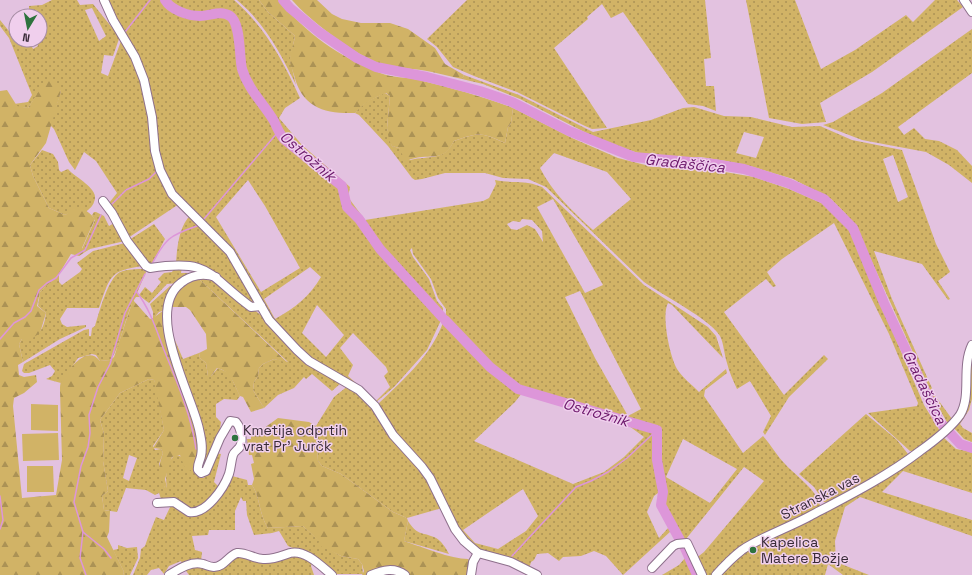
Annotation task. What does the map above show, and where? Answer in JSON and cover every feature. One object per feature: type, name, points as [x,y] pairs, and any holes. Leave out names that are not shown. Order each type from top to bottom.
[{"type":"street","points":[[104,0],[113,20],[135,57],[144,80],[152,117],[155,151],[166,184],[172,194],[230,252],[269,320],[297,350],[309,360],[359,390],[375,406],[393,435],[430,478],[448,514],[464,541],[478,552],[511,562],[537,575]]},
{"type":"street","points":[[964,0],[972,12]]},
{"type":"street","points":[[103,201],[112,213],[127,240],[146,266],[150,268],[177,265],[192,266],[207,271],[252,307],[261,306]]},
{"type":"street","points":[[157,503],[174,502],[189,512],[200,510],[212,501],[222,488],[229,475],[233,455],[240,447],[240,430],[236,422],[230,421],[220,438],[206,471],[202,474],[198,470],[202,448],[200,433],[193,404],[169,335],[167,307],[172,292],[180,283],[191,277],[203,275],[216,277]]},
{"type":"street","name":"Stranska vas","points":[[716,575],[732,559],[753,543],[810,516],[874,482],[900,466],[936,439],[955,421],[965,406],[968,392],[966,363],[972,345]]},
{"type":"street","points":[[652,568],[673,546],[687,543],[702,575]]},
{"type":"street","points":[[471,575],[473,562],[478,552]]},
{"type":"street","points":[[169,575],[192,563],[213,567],[220,566],[231,556],[238,553],[263,560],[272,559],[291,553],[299,553],[309,557],[332,575]]},
{"type":"street","points":[[371,575],[383,570],[392,569],[405,575]]},
{"type":"green space","points":[[52,0],[77,0],[80,5],[93,4],[118,35],[119,39],[113,56],[104,55],[101,73],[108,76],[121,41],[123,41],[142,79],[155,154],[179,204],[128,238],[109,203],[117,193],[96,161],[84,152],[75,170],[69,162],[54,129],[50,125],[61,91],[44,85],[28,108],[17,107],[14,104],[28,102],[32,95],[13,48],[48,48],[48,8],[29,8],[29,6],[42,5]],"holes":[[[92,8],[106,36],[99,41],[85,10]]]},
{"type":"green space","points":[[107,0],[234,0],[245,10],[264,33],[280,58],[300,98],[285,108],[279,118],[302,145],[350,187],[348,197],[365,220],[483,201],[489,198],[496,184],[495,180],[524,182],[542,187],[644,285],[708,327],[716,336],[723,358],[672,305],[668,303],[665,317],[667,336],[674,363],[679,372],[699,392],[726,369],[727,373],[705,390],[704,396],[743,453],[763,436],[783,462],[817,497],[820,508],[720,567],[712,575],[703,575],[695,559],[704,552],[764,481],[744,467],[686,539],[676,542],[671,531],[623,575],[606,556],[594,551],[581,556],[563,557],[559,561],[548,553],[537,554],[531,562],[529,569],[477,550],[463,537],[435,484],[400,441],[377,405],[418,364],[427,352],[435,340],[446,313],[446,309],[438,298],[431,279],[413,254],[412,248],[410,250],[413,257],[429,279],[437,301],[443,308],[443,316],[427,350],[394,387],[375,403],[308,358],[271,318],[241,265],[176,196],[162,170],[146,78]],"holes":[[[248,180],[265,206],[300,268],[261,292],[216,217]],[[553,199],[603,285],[585,293],[537,207]],[[522,219],[532,220],[542,231],[543,242],[535,229],[527,225],[517,230],[511,229],[507,224],[513,221],[520,222]],[[310,267],[321,277],[317,284],[307,296],[275,319],[264,299]],[[580,291],[641,409],[628,416],[595,358],[565,297]],[[317,305],[344,335],[326,357],[302,333]],[[353,333],[386,367],[388,372],[384,376],[390,387],[376,401],[348,376],[353,365],[340,348]],[[522,393],[625,423],[644,437],[624,457],[604,472],[573,484],[474,441],[515,402]],[[683,439],[737,469],[710,503],[666,477]],[[523,489],[538,516],[526,531],[498,549],[475,543],[463,530]],[[658,493],[661,494],[659,503],[661,511],[669,527],[659,538],[647,512],[654,496]]]},
{"type":"green space","points":[[237,0],[259,0],[268,12],[295,36],[290,60],[296,85],[284,61],[264,29]]},
{"type":"green space","points":[[259,0],[279,0],[300,23],[324,43],[365,67],[385,75],[419,80],[455,89],[513,108],[511,123],[508,127],[505,143],[480,134],[454,141],[448,151],[441,155],[405,160],[399,148],[392,146],[389,140],[387,128],[390,96],[386,93],[365,104],[355,113],[325,110],[316,107],[309,102],[298,86],[290,64],[295,36],[268,12]]},
{"type":"green space","points":[[292,0],[317,0],[332,14],[342,19],[361,23],[390,23],[408,29],[435,48],[445,64],[464,75],[462,79],[426,71],[387,66],[370,60],[321,27]]},
{"type":"green space","points":[[467,0],[705,0],[711,58],[704,59],[706,86],[714,86],[716,111],[703,106],[688,104],[623,12],[611,18],[602,4],[587,17],[588,19],[554,48],[607,128],[592,129],[585,126],[517,92],[453,67],[437,47],[427,39]]},
{"type":"green space","points":[[746,0],[795,0],[821,69],[855,50],[906,15],[913,22],[935,0],[957,0],[963,7],[872,72],[820,103],[826,122],[802,124],[769,118]]},
{"type":"green space","points":[[0,20],[8,30],[8,37],[0,26]]},
{"type":"green space","points":[[972,29],[972,73],[898,127],[904,135],[914,128],[925,139],[939,141],[957,150],[972,166],[972,183],[949,165],[926,152],[862,140],[823,125],[833,122],[882,93]]},
{"type":"green space","points":[[464,75],[519,95],[593,132],[651,120],[683,108],[694,107],[724,116],[751,117],[792,127],[820,126],[852,140],[902,150],[936,244],[950,272],[938,281],[950,299],[948,300],[922,264],[874,251],[892,299],[936,397],[952,419],[948,424],[935,401],[858,231],[846,214],[831,199],[793,179],[750,166],[701,157],[657,157],[638,153],[598,139],[520,99],[483,84],[462,79]],"holes":[[[744,132],[764,137],[756,158],[736,153]],[[893,155],[908,197],[898,202],[883,159]]]},
{"type":"green space","points":[[50,80],[61,91],[46,143],[30,165],[33,176],[49,208],[65,215],[73,208],[79,207],[88,212],[95,219],[82,248],[85,252],[79,256],[71,254],[59,274],[40,292],[37,306],[46,313],[40,333],[31,339],[22,339],[19,344],[23,362],[18,365],[19,375],[24,377],[36,375],[37,382],[24,393],[14,398],[13,406],[22,498],[56,495],[62,460],[61,382],[74,365],[84,357],[90,355],[95,356],[100,361],[110,360],[114,357],[133,300],[150,319],[166,310],[200,444],[195,468],[189,471],[186,471],[180,455],[172,457],[165,479],[167,488],[165,488],[160,471],[160,463],[163,453],[161,449],[153,448],[164,430],[154,380],[149,379],[120,393],[100,420],[104,434],[103,461],[108,491],[102,496],[104,510],[110,511],[109,532],[107,537],[124,572],[123,575],[0,575],[0,91],[7,90],[17,106],[28,108],[45,82]]},
{"type":"green space","points":[[385,93],[390,96],[387,128],[392,146],[399,148],[410,160],[441,155],[450,148],[454,141],[480,134],[505,143],[508,127],[511,123],[513,108],[572,138],[618,158],[653,167],[701,168],[754,177],[789,189],[826,205],[840,218],[850,232],[924,405],[940,431],[913,451],[910,451],[868,413],[917,406],[918,403],[889,334],[834,223],[782,259],[767,272],[776,286],[773,287],[766,279],[724,312],[784,395],[824,355],[828,359],[789,397],[765,435],[763,432],[771,416],[750,381],[737,389],[729,370],[720,336],[715,329],[644,282],[546,187],[528,179],[503,178],[485,173],[445,173],[422,179],[415,180],[412,178],[388,146],[359,115],[355,113],[365,103]],"holes":[[[554,153],[607,172],[631,199],[593,230],[557,193],[540,168]]]},
{"type":"green space","points":[[42,150],[53,154],[58,162],[59,170],[61,172],[68,169],[94,192],[95,197],[93,203],[86,212],[79,208],[65,215],[49,208],[33,176],[30,165]]},
{"type":"green space","points":[[94,212],[104,216],[109,226],[116,222],[125,241],[90,249],[85,252],[82,249],[95,220],[92,215]]},
{"type":"green space","points":[[191,215],[225,247],[256,302],[253,304],[221,278],[176,263],[181,231],[187,219]]},
{"type":"green space","points":[[154,224],[165,239],[151,266],[129,240]]},
{"type":"green space","points":[[125,243],[144,266],[124,270],[112,277],[99,308],[67,308],[60,319],[62,324],[67,327],[86,325],[86,327],[60,339],[23,362],[19,344],[22,339],[37,335],[44,324],[46,313],[38,306],[40,292],[59,274],[59,282],[62,285],[80,272],[82,269],[77,263],[93,251]]},
{"type":"green space","points":[[176,265],[182,266],[181,273],[194,273],[195,267],[206,271],[178,283],[167,284],[149,303],[141,297],[136,297],[129,311],[117,348],[110,360],[100,361],[96,355],[92,354],[78,358],[61,383],[46,379],[52,376],[55,371],[50,365],[29,373],[24,373],[22,371],[24,364],[84,330],[89,329],[89,336],[91,336],[92,328],[95,326],[108,288],[120,272],[145,269],[146,272],[137,293],[139,295],[145,287],[152,293],[161,282],[158,279],[164,273],[172,272]]},
{"type":"green space","points":[[198,278],[214,278],[267,320],[291,347],[341,383],[332,391],[312,374],[306,379],[304,377],[294,388],[278,395],[264,408],[253,390],[259,368],[263,364],[274,359],[288,362]]},
{"type":"green space","points":[[198,278],[288,363],[274,359],[263,364],[259,368],[253,390],[264,408],[251,412],[243,397],[240,396],[232,379],[226,372],[217,368],[211,376],[208,376],[206,363],[200,358],[199,353],[207,349],[206,334],[190,310],[186,307],[172,307],[170,301],[180,285]]},
{"type":"green space","points":[[170,286],[175,286],[166,310],[159,312],[153,319],[153,312],[150,304]]},
{"type":"green space","points":[[171,337],[174,338],[183,359],[199,353],[200,358],[206,363],[208,376],[211,376],[218,368],[229,373],[240,396],[237,400],[224,399],[216,404],[216,417],[221,422],[219,436],[207,467],[200,470]]},
{"type":"green space","points":[[972,352],[972,399],[969,410],[960,424],[963,428],[972,433],[972,442],[964,439],[953,427],[966,400]]},
{"type":"green space","points":[[149,379],[154,380],[164,430],[153,446],[155,450],[161,449],[163,453],[159,464],[165,488],[167,488],[166,475],[168,466],[175,455],[184,458],[200,478],[204,478],[216,453],[221,454],[214,482],[220,488],[210,500],[193,511],[161,499],[159,493],[155,495],[146,490],[126,488],[117,512],[104,510],[102,496],[108,491],[103,461],[104,434],[100,420],[120,393]],"holes":[[[129,455],[137,458],[129,481],[123,478]]]},
{"type":"green space","points":[[349,385],[365,398],[422,470],[442,508],[407,518],[393,512],[341,474],[322,466],[318,461],[316,426],[334,397]]},
{"type":"green space","points":[[31,404],[58,405],[58,431],[31,430]]},
{"type":"green space","points":[[866,414],[897,440],[908,454],[898,464],[828,503],[824,502],[814,487],[799,474]]},
{"type":"green space","points":[[278,418],[309,422],[316,426],[318,461],[322,466],[341,474],[393,512],[407,518],[408,521],[404,541],[445,555],[468,559],[473,565],[472,575],[362,575],[364,571],[362,564],[358,559],[341,556],[318,545],[319,541],[303,526],[268,528],[263,517],[255,489],[252,485],[254,479],[251,464],[254,463],[252,455],[249,455],[247,439],[251,439],[251,427],[260,431]]},
{"type":"green space","points":[[58,433],[59,460],[23,461],[22,434]]},
{"type":"green space","points":[[943,437],[956,449],[972,452],[972,493],[903,471],[882,492],[972,520],[972,536],[860,497],[845,507],[835,541],[836,562],[869,575],[843,575],[828,564],[825,575],[720,575],[740,555],[750,548],[752,552],[756,551],[754,547]]},
{"type":"green space","points":[[27,466],[53,466],[54,492],[27,492]]},
{"type":"green space","points":[[232,476],[247,480],[248,485],[252,485],[255,489],[265,523],[268,528],[303,526],[330,550],[341,556],[358,559],[362,564],[363,574],[334,574],[301,551],[288,546],[279,531],[254,535],[247,515],[246,501],[243,501],[241,497],[235,511],[235,530],[209,530],[208,535],[192,536],[195,550],[202,552],[201,561],[183,565],[181,561],[169,566],[164,574],[159,568],[151,570],[147,575],[133,575],[140,558],[141,549],[145,546],[156,517],[164,520],[172,503],[192,516]]},
{"type":"green space","points":[[408,521],[417,531],[439,540],[449,554],[404,541]]},
{"type":"green space","points":[[118,545],[127,548],[137,547],[138,558],[130,575],[123,575],[124,572],[113,550],[118,549]]},
{"type":"green space","points":[[685,545],[700,575],[662,575],[679,565],[685,558],[679,546]]},
{"type":"green space","points":[[238,555],[253,560],[295,555],[312,562],[311,566],[314,575],[189,575],[184,568],[191,564],[211,570]]},
{"type":"waterway","points":[[125,32],[150,0]]},
{"type":"waterway","name":"Ostrožnik","points":[[165,0],[171,7],[185,14],[204,16],[223,13],[227,14],[234,20],[238,32],[242,69],[248,83],[274,121],[282,137],[342,186],[347,207],[359,219],[380,249],[442,317]]},
{"type":"waterway","name":"Gradaščica","points":[[283,0],[290,8],[319,32],[357,58],[376,67],[427,77],[480,91],[512,102],[569,131],[634,157],[714,164],[744,169],[788,183],[824,199],[853,228],[884,303],[939,421],[960,444],[972,448]]},
{"type":"waterway","points":[[148,116],[149,124]]},
{"type":"waterway","points":[[204,219],[278,132]]},
{"type":"waterway","points":[[112,204],[126,190],[149,179],[157,171]]},
{"type":"waterway","points":[[0,339],[14,323],[25,317],[31,311],[39,290],[56,278],[71,258],[85,250],[101,215]]},
{"type":"waterway","points":[[152,264],[169,239],[180,232],[197,226]]},
{"type":"waterway","points":[[86,575],[80,558],[83,532],[74,502],[81,466],[88,447],[90,433],[89,415],[98,387],[110,364],[125,313],[145,274]]},
{"type":"waterway","points":[[136,291],[152,319],[179,386],[191,423],[196,449]]},
{"type":"waterway","name":"Ostrožnik","points":[[445,320],[490,367],[518,389],[657,430],[657,460],[663,492],[661,505],[681,542]]},
{"type":"waterway","points":[[512,556],[576,487],[608,472],[627,458],[657,430]]},
{"type":"waterway","points":[[0,496],[3,520],[0,529]]},
{"type":"waterway","points":[[83,532],[104,549],[111,558]]},
{"type":"waterway","name":"Ostrožnik","points":[[684,546],[697,575]]},
{"type":"place","name":"Kmetija odprtih vrat Pr' Jurčk","points":[[235,438]]},
{"type":"place","name":"Kapelica Matere Božje","points":[[753,550]]}]
